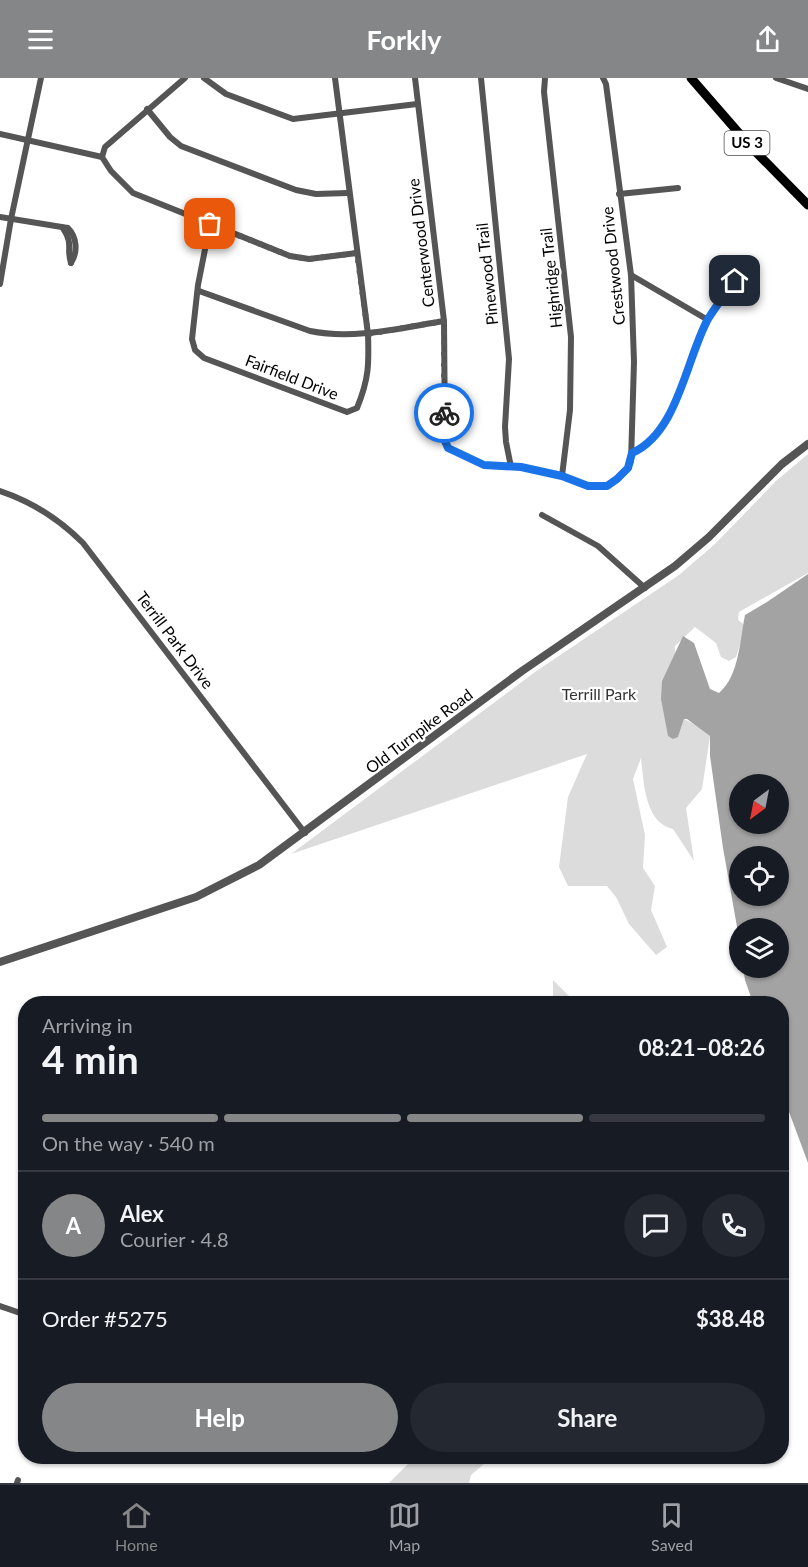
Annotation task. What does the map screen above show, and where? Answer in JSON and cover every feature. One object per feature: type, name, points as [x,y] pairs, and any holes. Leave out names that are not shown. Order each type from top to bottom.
[{"type":"main road","name":"US 3","points":[[691,78],[751,147],[808,206]]},
{"type":"street","points":[[0,284],[40,78]]},
{"type":"street","points":[[102,157],[105,147],[185,78]]},
{"type":"street","points":[[204,78],[226,94],[293,119],[417,104]]},
{"type":"street","name":"Fairfield Drive","points":[[210,224],[192,339],[195,350],[204,358],[347,412],[357,408],[370,368],[368,334],[348,193],[335,78]]},
{"type":"street","name":"Centerwood Drive","points":[[415,78],[444,321],[445,441],[448,448],[484,465],[511,466],[562,476],[588,486],[607,486],[617,479],[628,468],[632,453]]},
{"type":"street","name":"Pinewood Trail","points":[[480,78],[509,359],[506,442],[511,466]]},
{"type":"street","name":"Highridge Trail","points":[[545,78],[544,92],[571,337],[570,410],[562,476]]},
{"type":"street","name":"Crestwood Drive","points":[[603,78],[606,84],[631,275],[634,362],[632,453]]},
{"type":"street","points":[[776,78],[808,89]]},
{"type":"street","points":[[147,109],[170,137],[181,146],[296,190],[316,194],[348,193]]},
{"type":"street","points":[[0,134],[102,157],[111,171],[133,193],[290,256],[309,259],[357,253]]},
{"type":"street","points":[[619,194],[678,188]]},
{"type":"street","points":[[0,217],[68,228],[75,239],[74,258],[71,263],[70,239],[63,228]]},
{"type":"street","points":[[631,275],[708,320]]},
{"type":"street","points":[[632,453],[643,448],[670,415],[708,320],[735,281]]},
{"type":"street","points":[[199,291],[310,332],[325,334],[368,334],[444,321]]},
{"type":"street","name":"Old Turnpike Road","points":[[0,962],[205,893],[252,870],[522,671],[675,566],[701,544],[782,464],[808,444]]},
{"type":"street","name":"Terrill Park Drive","points":[[0,491],[39,507],[62,523],[83,543],[305,833]]},
{"type":"street","points":[[543,515],[598,546],[645,588]]},
{"type":"street","points":[[0,1306],[18,1312]]},
{"type":"green space","name":"Terrill Park","points":[[808,454],[808,573],[739,612],[738,620],[746,626],[736,657],[729,661],[721,657],[716,643],[695,627],[675,646],[675,654],[662,681],[678,737],[684,719],[702,728],[710,736],[702,789],[686,808],[694,861],[673,829],[663,825],[651,810],[647,800],[641,758],[633,779],[645,835],[643,868],[655,886],[651,910],[667,947],[656,955],[629,924],[616,897],[607,886],[568,886],[559,867],[568,797],[587,754],[291,854],[535,672],[679,575],[716,543],[776,481]]},
{"type":"green space","points":[[553,980],[569,996],[553,996]]},
{"type":"green space","points":[[408,1464],[484,1464],[471,1475],[469,1483],[389,1483]]},
{"type":"shaded area","points":[[808,574],[808,1163],[789,1112],[789,996],[751,996],[745,978],[789,978],[789,918],[735,918],[733,906],[789,906],[789,846],[729,846],[729,882],[710,756],[710,736],[684,719],[678,737],[673,739],[668,736],[661,699],[662,681],[683,636],[694,643],[710,689],[719,693],[731,677],[740,646],[745,615]]},
{"type":"way so far","points":[[210,224],[290,256],[309,259],[357,253],[368,334],[444,321],[444,413]]},
{"type":"route","points":[[444,413],[445,441],[448,448],[470,459],[484,465],[521,467],[562,476],[588,486],[607,486],[628,468],[632,453],[643,448],[670,415],[708,320],[735,281]]}]
